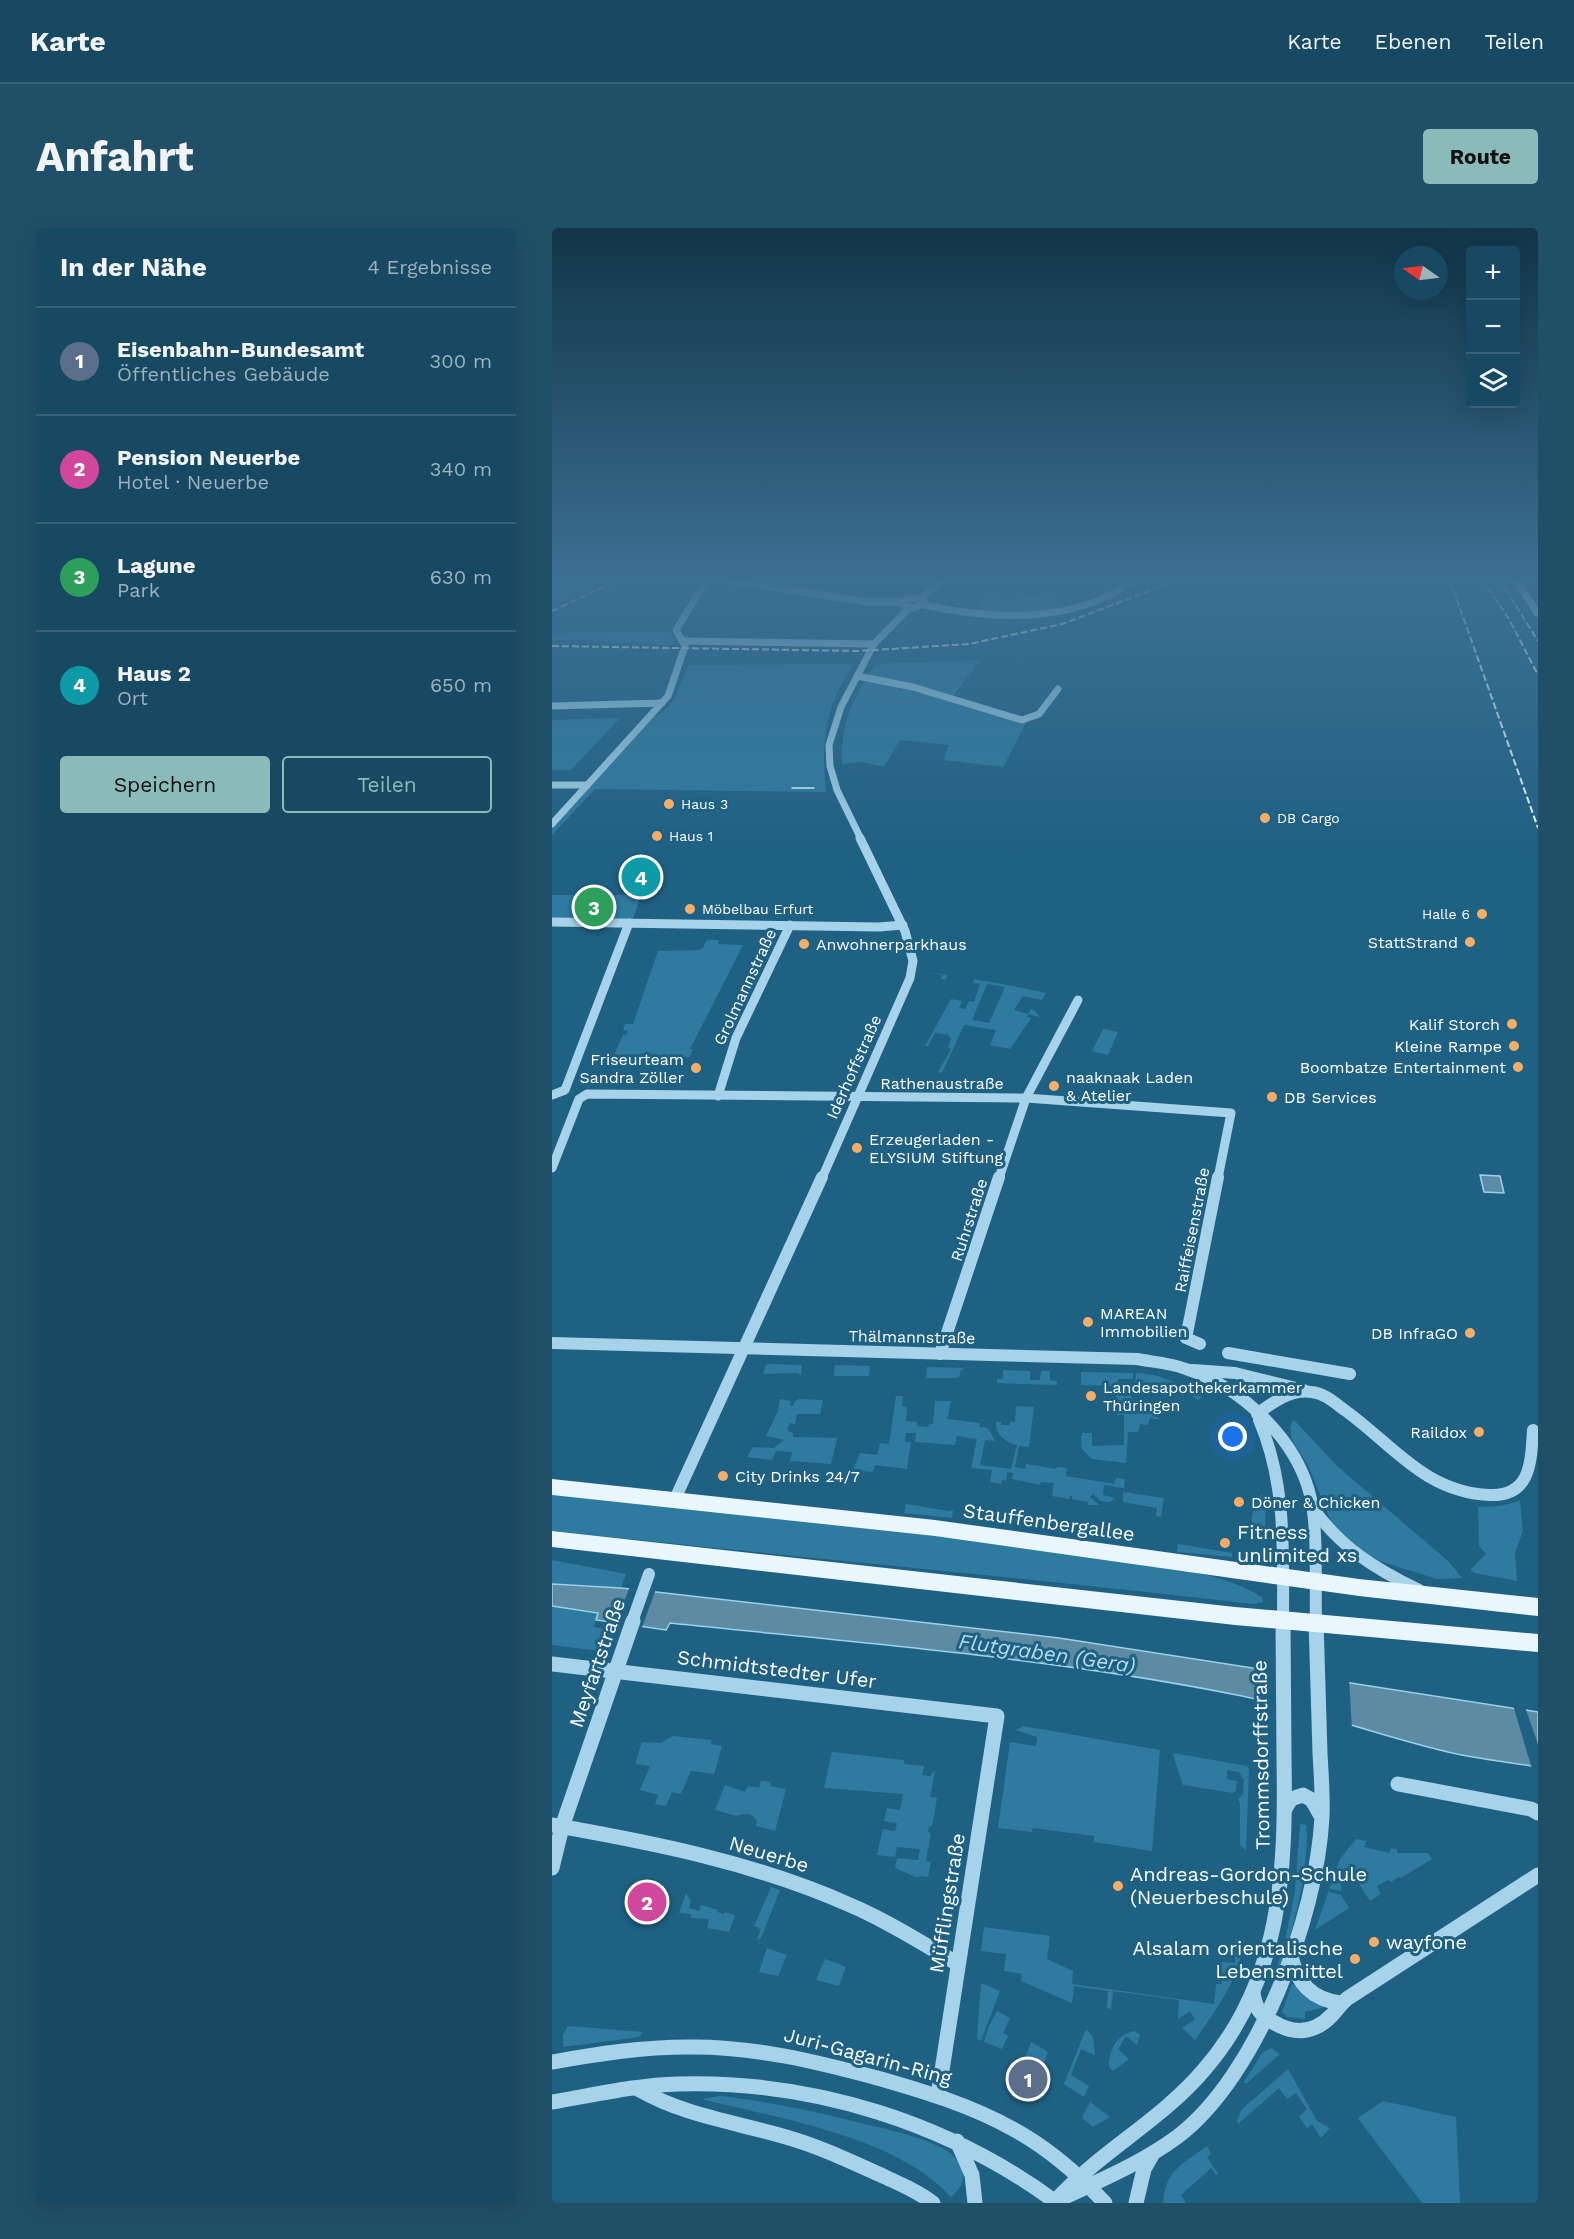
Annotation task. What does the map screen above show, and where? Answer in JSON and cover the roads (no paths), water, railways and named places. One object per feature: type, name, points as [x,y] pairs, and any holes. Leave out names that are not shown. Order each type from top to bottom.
[{"type":"main road","name":"Stauffenbergallee","points":[[552,1487],[889,1522],[1284,1577],[1538,1607]]},
{"type":"main road","points":[[552,1539],[1283,1620],[1538,1643]]},
{"type":"street","points":[[552,824],[662,703],[677,672]]},
{"type":"street","name":"Iderhoffstraße","points":[[675,1499],[859,1097],[909,982],[913,961],[912,948],[837,790],[830,766],[831,736],[841,706],[859,672]]},
{"type":"street","points":[[857,676],[913,687],[1022,720],[1030,720],[1038,716],[1058,689]]},
{"type":"street","points":[[552,706],[662,703]]},
{"type":"street","points":[[552,785],[587,785]]},
{"type":"street","points":[[552,922],[879,927],[903,925]]},
{"type":"street","points":[[557,1094],[567,1086],[629,923]]},
{"type":"street","name":"Grolmannstraße","points":[[718,1096],[736,1038],[790,926]]},
{"type":"street","name":"Ruhrstraße","points":[[940,1354],[1026,1098],[1078,1000]]},
{"type":"street","name":"Rathenaustraße","points":[[552,1168],[582,1096],[587,1094],[1026,1098],[1231,1113]]},
{"type":"street","name":"Raiffeisenstraße","points":[[1200,1344],[1186,1338],[1231,1113]]},
{"type":"street","name":"Thälmannstraße","points":[[552,1343],[1137,1359],[1190,1370],[1220,1385],[1257,1414],[1278,1434],[1296,1459],[1304,1476],[1312,1507],[1315,1622]]},
{"type":"street","points":[[1228,1353],[1350,1374]]},
{"type":"street","points":[[1291,1386],[1293,1366]]},
{"type":"street","points":[[1190,1370],[1224,1371],[1320,1394],[1348,1412],[1429,1478],[1466,1495],[1508,1494],[1520,1486],[1528,1474],[1533,1430]]},
{"type":"street","points":[[1257,1414],[1294,1393],[1310,1392]]},
{"type":"street","name":"Thälmannstraße","points":[[1257,1414],[1272,1449],[1280,1482],[1283,1522],[1283,1620]]},
{"type":"street","points":[[1312,1507],[1332,1535],[1353,1553],[1431,1596]]},
{"type":"street","name":"Meyfartstraße","points":[[552,1868],[557,1826],[648,1576]]},
{"type":"street","name":"Trommsdorffstraße","points":[[1055,2203],[1192,2085],[1230,2035],[1253,1993],[1270,1947],[1280,1907],[1285,1855],[1283,1620]]},
{"type":"street","name":"Trommsdorffstraße","points":[[1083,2179],[1154,2152],[1178,2136],[1218,2098],[1242,2065],[1266,2019],[1291,1957],[1313,1877],[1322,1817],[1315,1622]]},
{"type":"street","name":"Schmidtstedter Ufer","points":[[552,1664],[996,1716]]},
{"type":"street","name":"Müfflingstraße","points":[[938,2096],[996,1716]]},
{"type":"street","points":[[1398,1784],[1532,1809],[1538,1813]]},
{"type":"street","points":[[1285,1809],[1291,1799],[1303,1795],[1316,1804],[1322,1817]]},
{"type":"street","name":"Neuerbe","points":[[557,1826],[598,1832],[723,1861],[801,1885],[879,1919],[958,1964]]},
{"type":"street","points":[[1253,1993],[1256,2009],[1266,2019],[1287,2030],[1301,2031],[1315,2026],[1331,2016],[1340,2003],[1538,1875]]},
{"type":"street","points":[[1291,1957],[1297,1977],[1308,1991],[1323,2000],[1340,2003]]},
{"type":"street","name":"Juri-Gagarin-Ring","points":[[552,2062],[653,2049],[689,2047],[787,2055],[848,2070],[938,2096],[1012,2129],[1083,2179],[1105,2203]]},
{"type":"street","points":[[552,2102],[680,2084],[767,2088],[834,2101],[895,2119],[956,2141],[1001,2164],[1055,2203]]},
{"type":"street","points":[[638,2089],[660,2103],[686,2113],[785,2136],[815,2147],[874,2172],[933,2203]]},
{"type":"street","points":[[956,2141],[972,2175],[975,2203]]},
{"type":"street","points":[[1136,2203],[1144,2169],[1154,2152]]},
{"type":"water","points":[[1480,1175],[1500,1176],[1504,1193],[1484,1192]]},
{"type":"water","name":"Flutgraben (Gera)","points":[[552,1584],[621,1588],[1059,1638],[1538,1712],[1538,1767],[1448,1752],[1294,1708],[1242,1696],[1100,1671],[957,1653],[670,1623],[666,1630],[596,1620],[598,1613],[552,1606]]},
{"type":"tram line","points":[[792,788],[814,788]]},
{"type":"railway","points":[[1483,672],[1538,828]]},
{"type":"place","name":"Haus 3","points":[[669,804]]},
{"type":"place","name":"DB Cargo","points":[[1265,818]]},
{"type":"place","name":"Haus 1","points":[[657,836]]},
{"type":"place","name":"Haus 2","points":[[641,877]]},
{"type":"place","name":"Lagune","points":[[594,907]]},
{"type":"place","name":"Möbelbau Erfurt","points":[[690,909]]},
{"type":"place","name":"Halle 6","points":[[1482,914]]},
{"type":"place","name":"StattStrand","points":[[1470,942]]},
{"type":"place","name":"Anwohnerparkhaus","points":[[804,944]]},
{"type":"place","name":"Kalif Storch","points":[[1512,1024]]},
{"type":"place","name":"Kleine Rampe","points":[[1514,1046]]},
{"type":"place","name":"Boombatze Entertainment","points":[[1518,1067]]},
{"type":"place","name":"Friseurteam Sandra Zöller","points":[[696,1068]]},
{"type":"place","name":"naaknaak Laden & Atelier","points":[[1054,1086]]},
{"type":"place","name":"DB Services","points":[[1272,1097]]},
{"type":"place","name":"Erzeugerladen - ELYSIUM Stiftung","points":[[857,1148]]},
{"type":"place","name":"MAREAN Immobilien","points":[[1088,1322]]},
{"type":"place","name":"DB InfraGO","points":[[1470,1333]]},
{"type":"place","name":"Landesapothekerkammer Thüringen","points":[[1091,1396]]},
{"type":"place","name":"Raildox","points":[[1479,1432]]},
{"type":"place","name":"City Drinks 24/7","points":[[723,1476]]},
{"type":"place","name":"Döner & Chicken","points":[[1239,1502]]},
{"type":"place","name":"Fitness unlimited xs","points":[[1225,1543]]},
{"type":"place","name":"Andreas-Gordon-Schule (Neuerbeschule)","points":[[1118,1886]]},
{"type":"place","name":"Pension Neuerbe","points":[[647,1902]]},
{"type":"place","name":"wayfone","points":[[1374,1942]]},
{"type":"place","name":"Alsalam orientalische Lebensmittel","points":[[1355,1959]]},
{"type":"place","name":"Eisenbahn-Bundesamt","points":[[1028,2079]]}]
